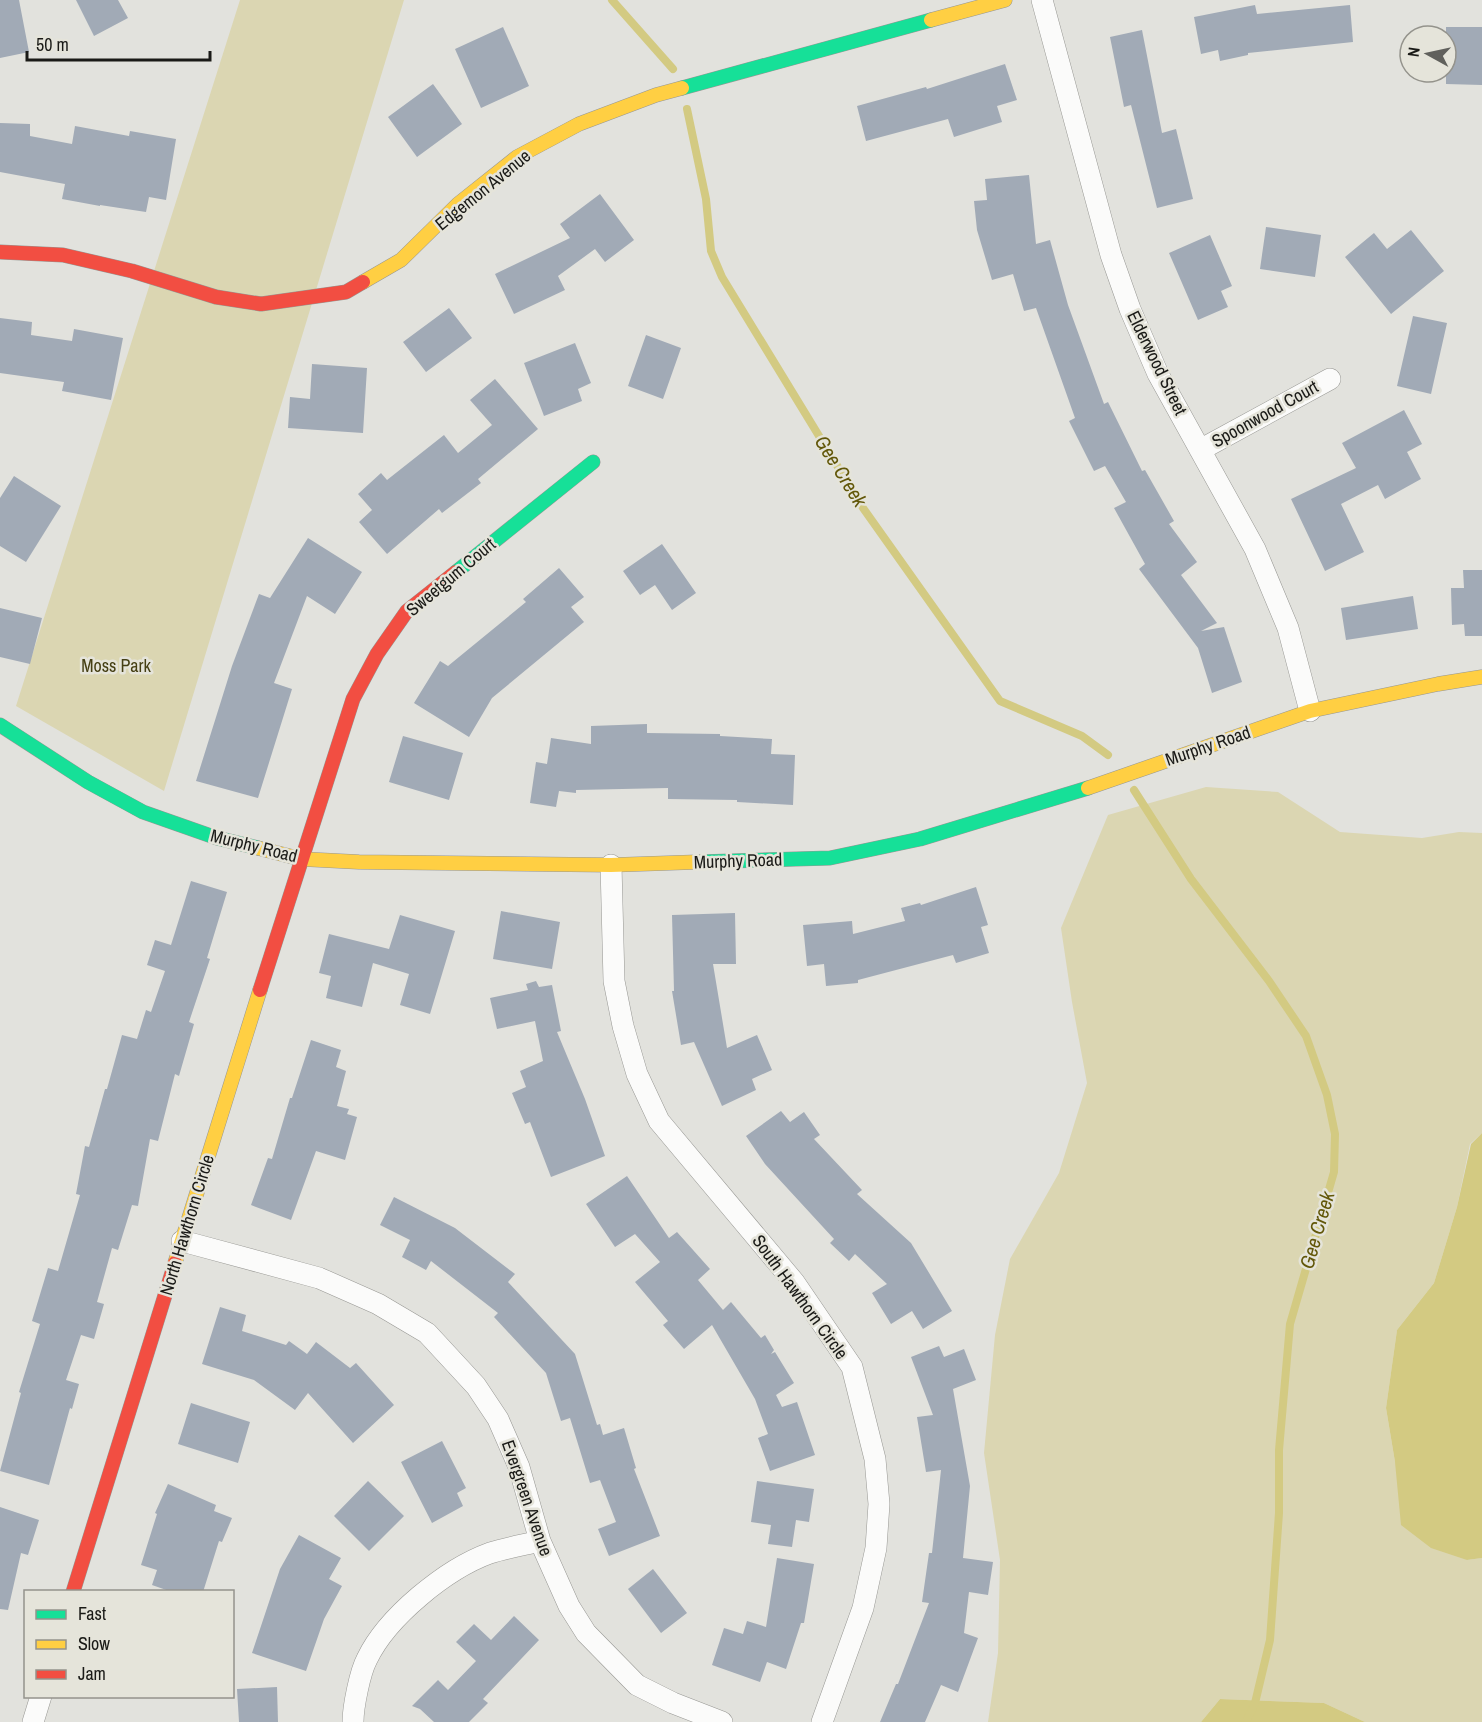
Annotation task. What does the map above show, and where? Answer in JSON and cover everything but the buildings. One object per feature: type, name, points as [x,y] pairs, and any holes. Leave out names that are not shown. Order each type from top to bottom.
[{"type":"street","name":"Edgemon Avenue","points":[[0,252],[63,255],[132,271],[216,297],[261,304],[346,292],[401,260],[458,204],[517,157],[579,124],[656,94],[1005,0]]},
{"type":"street","name":"Elderwood Street","points":[[1042,0],[1111,255],[1130,309],[1158,374],[1255,549],[1288,628],[1310,711]]},
{"type":"street","name":"Spoonwood Court","points":[[1200,450],[1330,379]]},
{"type":"street","name":"Sweetgum Court","points":[[301,859],[353,699],[376,654],[407,611],[593,462]]},
{"type":"street","name":"Murphy Road","points":[[0,725],[88,782],[144,812],[217,838],[301,859],[359,862],[611,865],[830,858],[920,839],[1067,795],[1310,711],[1437,684],[1482,677]]},
{"type":"street","name":"North Hawthorn Circle","points":[[74,1590],[301,859]]},
{"type":"street","name":"South Hawthorn Circle","points":[[611,865],[614,981],[623,1026],[637,1074],[659,1121],[794,1282],[852,1367],[875,1459],[879,1504],[876,1548],[863,1608],[822,1722]]},
{"type":"street","name":"Evergreen Avenue","points":[[182,1241],[319,1278],[378,1304],[427,1333],[476,1386],[498,1419],[519,1467],[540,1541],[569,1606],[586,1633],[637,1685],[673,1703],[722,1722]]},
{"type":"street","points":[[353,1722],[353,1710],[366,1660],[389,1625],[428,1590],[455,1571],[490,1553],[540,1541]]},
{"type":"street","points":[[33,1722],[40,1698]]},
{"type":"green space","name":"Moss Park","points":[[240,0],[404,0],[164,791],[16,706]]},
{"type":"green space","points":[[1206,787],[1278,792],[1340,832],[1422,838],[1459,832],[1482,833],[1482,1133],[1470,1144],[1457,1207],[1434,1283],[1397,1330],[1386,1408],[1395,1462],[1467,1560],[1482,1558],[1482,1722],[1365,1722],[1324,1703],[1220,1699],[1201,1722],[988,1722],[998,1653],[1000,1560],[984,1453],[995,1335],[1010,1259],[1059,1173],[1087,1083],[1061,928],[1108,815]]},
{"type":"shaded area","points":[[1482,1133],[1482,1558],[1467,1560],[1431,1548],[1401,1525],[1395,1462],[1386,1408],[1397,1330],[1434,1283],[1457,1207],[1471,1144]]},
{"type":"shaded area","points":[[1220,1699],[1324,1703],[1365,1722],[1201,1722]]},
{"type":"waterway","name":"Gee Creek","points":[[612,0],[673,69]]},
{"type":"waterway","name":"Gee Creek","points":[[687,109],[706,199],[711,251],[722,277],[863,508],[1000,701],[1082,736],[1108,755]]},
{"type":"waterway","name":"Gee Creek","points":[[1134,790],[1191,879],[1269,981],[1306,1036],[1327,1095],[1335,1134],[1334,1172],[1290,1324],[1279,1450],[1279,1513],[1270,1640],[1255,1703],[1246,1722]]},
{"type":"traffic: fast","points":[[682,88],[931,20]]},
{"type":"traffic: fast","points":[[456,572],[593,462]]},
{"type":"traffic: fast","points":[[0,725],[88,782],[143,812],[217,838],[258,848]]},
{"type":"traffic: fast","points":[[698,862],[830,858],[920,839],[1088,788]]},
{"type":"traffic: slow","points":[[931,20],[1005,0]]},
{"type":"traffic: slow","points":[[363,282],[401,260],[458,204],[517,157],[579,124],[656,95],[682,88]]},
{"type":"traffic: slow","points":[[1088,788],[1310,711],[1482,677]]},
{"type":"traffic: slow","points":[[258,848],[301,859],[359,862],[611,865],[698,862]]},
{"type":"traffic: slow","points":[[175,1263],[260,990]]},
{"type":"traffic: jam","points":[[0,252],[63,255],[132,271],[216,297],[261,304],[346,292],[363,282]]},
{"type":"traffic: jam","points":[[260,990],[353,699],[377,654],[407,611],[456,572]]},
{"type":"traffic: jam","points":[[74,1590],[175,1263]]}]
